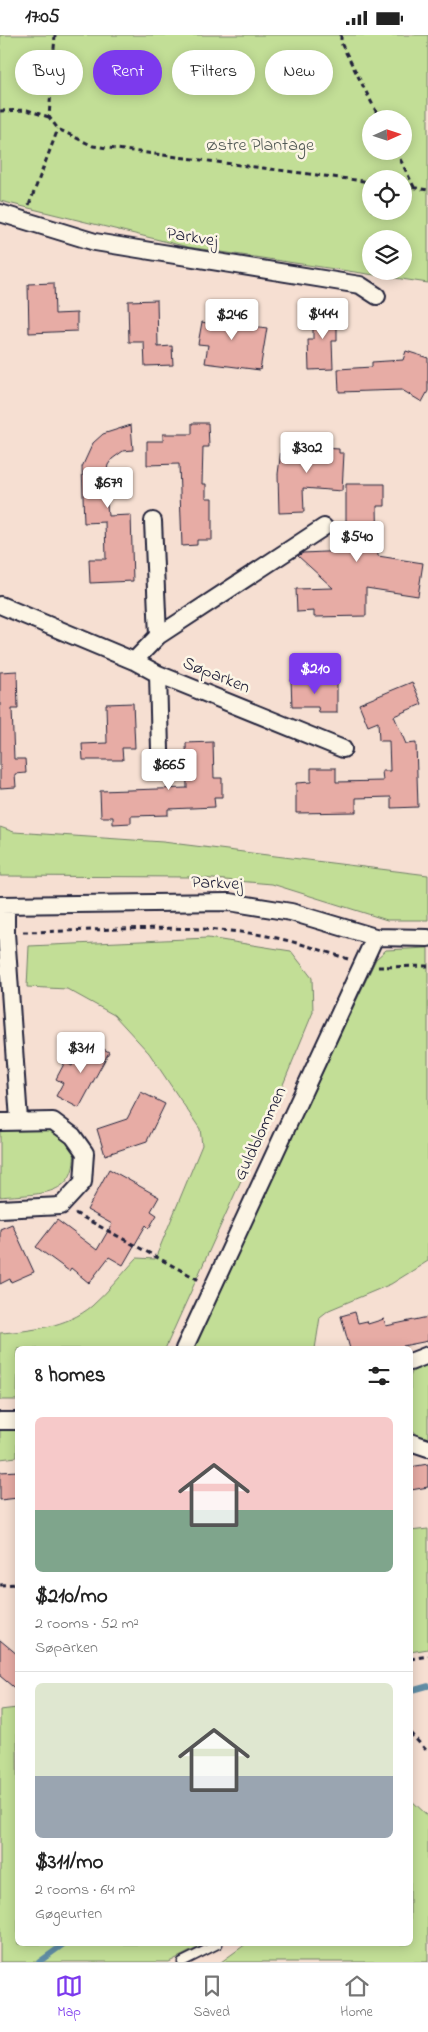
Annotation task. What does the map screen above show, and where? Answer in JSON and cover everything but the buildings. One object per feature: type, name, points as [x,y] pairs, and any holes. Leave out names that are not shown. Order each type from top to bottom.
[{"type":"street","name":"Parkvej","points":[[0,213],[95,242],[360,285],[378,296]]},
{"type":"street","points":[[153,521],[158,635]]},
{"type":"street","points":[[134,661],[158,635],[324,527]]},
{"type":"street","name":"Søparken","points":[[0,605],[134,661],[158,674],[342,749]]},
{"type":"street","name":"Søparken","points":[[158,674],[160,750]]},
{"type":"street","name":"Parkvej","points":[[3,905],[228,902],[291,912],[375,937],[428,938]]},
{"type":"street","points":[[3,905],[19,1120]]},
{"type":"street","name":"Guldblommen","points":[[185,1346],[375,937]]},
{"type":"street","points":[[0,1122],[19,1120],[53,1121],[73,1136],[85,1153],[83,1182],[61,1206],[0,1209]]},
{"type":"street","points":[[413,1361],[428,1355]]},
{"type":"street","points":[[0,1421],[15,1421]]},
{"type":"street","points":[[413,1443],[428,1448]]},
{"type":"lane","points":[[182,1962],[214,1946]]},
{"type":"path","points":[[49,117],[55,35]]},
{"type":"path","points":[[341,35],[341,43],[375,110]]},
{"type":"path","points":[[0,111],[27,110],[49,117],[58,129],[93,146],[362,181]]},
{"type":"path","points":[[23,220],[58,129]]},
{"type":"path","points":[[400,160],[414,187],[428,189]]},
{"type":"path","points":[[6,933],[189,929],[255,934],[301,943],[380,967],[428,966]]},
{"type":"path","points":[[61,1206],[213,1288]]},
{"type":"path","points":[[0,1585],[15,1584]]},
{"type":"path","points":[[413,1658],[428,1656]]},
{"type":"path","points":[[413,1736],[428,1752]]},
{"type":"green space","name":"Østre Plantage","points":[[0,35],[428,35],[428,283],[408,280],[412,280],[412,230],[362,230],[362,273],[188,247],[0,201]]},
{"type":"green space","points":[[0,827],[14,832],[163,842],[428,875],[428,920],[387,920],[272,884],[190,877],[0,876]]},
{"type":"green space","points":[[208,938],[291,951],[312,978],[313,1012],[270,1116],[166,1346],[15,1346],[15,1400],[0,1400],[0,1333],[48,1327],[71,1319],[98,1301],[137,1258],[155,1259],[202,1145],[200,1129],[149,1053],[114,1015],[67,989],[27,987],[29,946]]},
{"type":"green space","points":[[428,948],[428,1261],[391,1284],[329,1310],[320,1317],[315,1346],[193,1346],[376,959],[386,950]]},
{"type":"green space","points":[[0,1128],[53,1128],[74,1146],[74,1163],[70,1176],[54,1190],[29,1195],[0,1197]]},
{"type":"green space","points":[[428,1363],[428,1440],[420,1438],[413,1430],[413,1371]]},
{"type":"green space","points":[[15,1425],[15,1457],[0,1459],[0,1426]]},
{"type":"green space","points":[[428,1529],[428,1649],[413,1652],[413,1531]]},
{"type":"green space","points":[[15,1708],[15,1946],[201,1946],[169,1962],[0,1962],[0,1710]]},
{"type":"green space","points":[[413,1802],[428,1816],[428,1962],[221,1962],[243,1946],[413,1946]]},
{"type":"waterway","points":[[413,1690],[428,1686]]},
{"type":"waterway","points":[[39,1962],[61,1946]]}]
